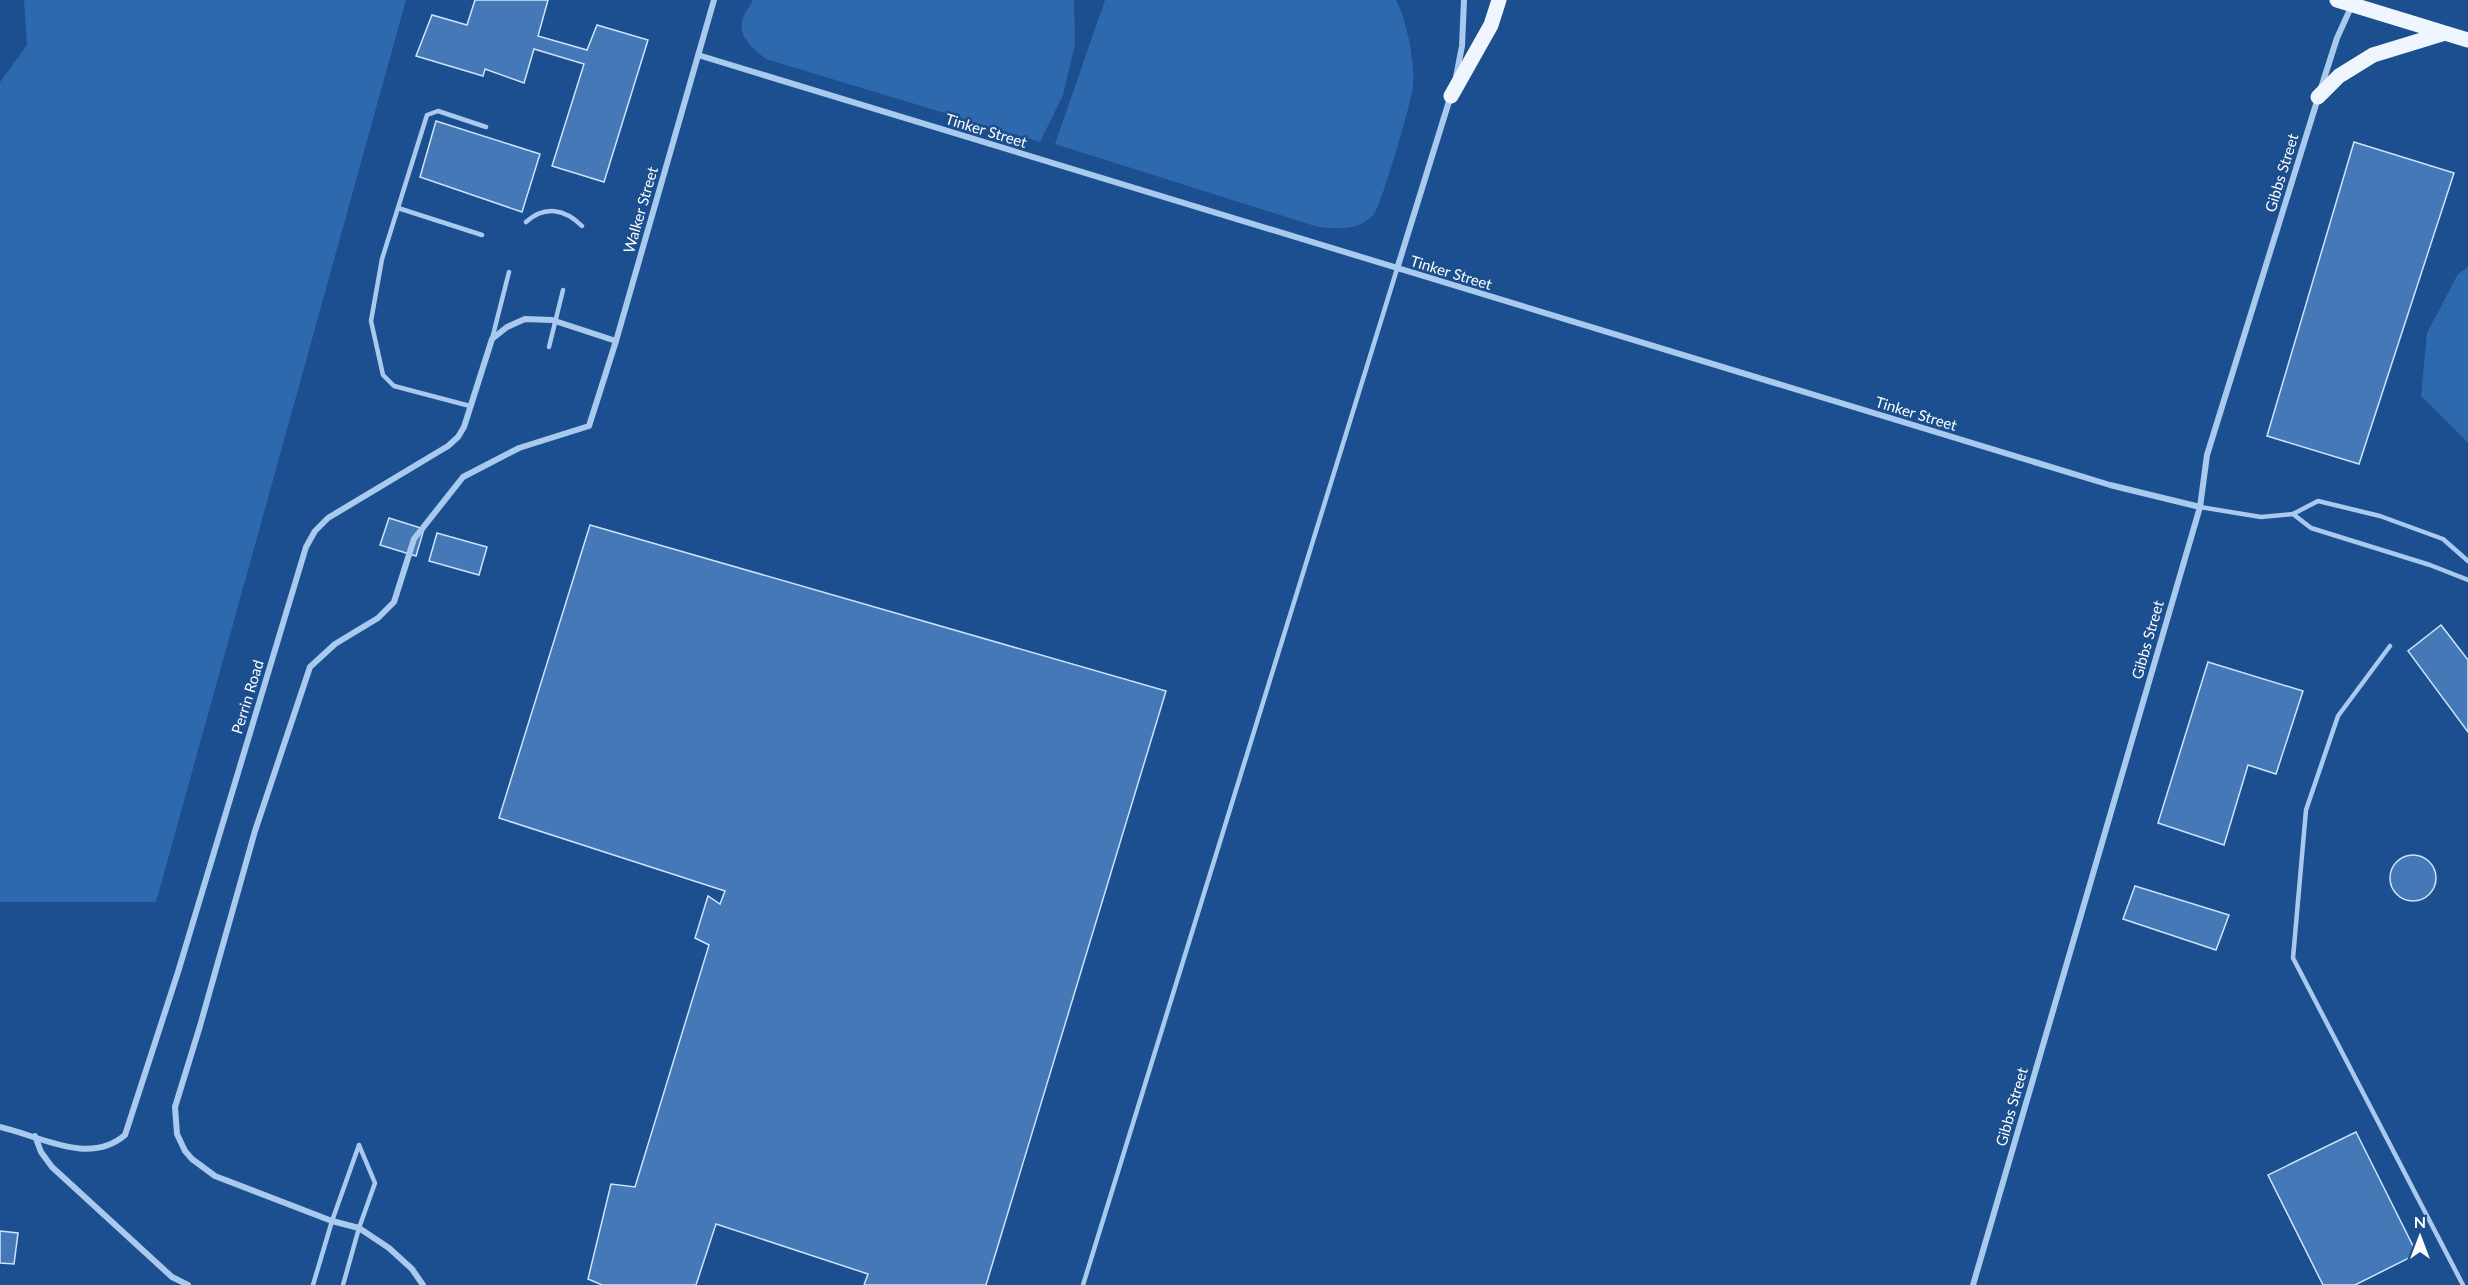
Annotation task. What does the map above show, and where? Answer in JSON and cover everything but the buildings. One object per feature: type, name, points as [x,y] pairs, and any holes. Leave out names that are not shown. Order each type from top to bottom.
[{"type":"main road","points":[[1451,96],[1491,25],[1499,0]]},
{"type":"main road","points":[[2337,0],[2353,2],[2468,40]]},
{"type":"main road","points":[[2318,97],[2339,76],[2373,55],[2445,33]]},
{"type":"street","name":"Walker Street","points":[[332,1221],[215,1176],[185,1151],[174,1123],[178,1093],[200,1026],[255,831],[310,667],[335,644],[378,618],[394,602],[414,539],[463,477],[519,448],[589,426],[616,341],[714,0]]},
{"type":"street","points":[[1396,269],[1451,96],[1462,46],[1464,0]]},
{"type":"street","name":"Gibbs Street","points":[[1973,1285],[2199,507],[2207,455],[2337,38],[2353,2]]},
{"type":"street","name":"Tinker Street","points":[[698,55],[2110,485],[2199,507]]},
{"type":"street","points":[[492,339],[507,327],[525,319],[539,318],[557,321],[616,341]]},
{"type":"street","name":"Perrin Road","points":[[0,1127],[86,1150],[102,1149],[115,1144],[125,1135],[174,982],[306,547],[315,531],[328,518],[448,446],[464,428],[492,339]]},
{"type":"street","points":[[35,1136],[41,1152],[52,1167],[172,1277],[188,1285]]},
{"type":"street","points":[[332,1221],[359,1228],[389,1248],[412,1269],[423,1285]]},
{"type":"lane","points":[[470,406],[394,386],[383,375],[371,321],[382,259],[427,115],[438,111],[486,127]]},
{"type":"lane","points":[[398,208],[482,235]]},
{"type":"lane","points":[[526,222],[534,215],[549,211],[570,214],[582,226]]},
{"type":"lane","points":[[1083,1285],[1396,269]]},
{"type":"lane","points":[[492,339],[509,272]]},
{"type":"lane","points":[[549,347],[563,290]]},
{"type":"lane","points":[[2199,507],[2261,517],[2293,514],[2318,501],[2380,516],[2443,539],[2468,561]]},
{"type":"lane","points":[[2293,514],[2310,528],[2430,565],[2468,580]]},
{"type":"lane","points":[[2390,646],[2338,716],[2306,810],[2293,958],[2463,1285]]},
{"type":"lane","points":[[313,1285],[332,1221],[359,1145],[375,1184],[359,1228],[343,1285]]},
{"type":"shaded area","points":[[24,0],[406,0],[156,902],[0,902],[0,82],[27,45]]},
{"type":"shaded area","points":[[753,0],[1074,0],[1075,45],[1063,95],[1040,142],[766,59],[745,38],[741,27],[743,18]]},
{"type":"shaded area","points":[[1105,0],[1396,0],[1404,19],[1409,42],[1413,65],[1413,86],[1396,151],[1374,214],[1368,220],[1348,228],[1318,227],[1055,144]]},
{"type":"shaded area","points":[[2468,267],[2468,443],[2421,396],[2427,333],[2458,274]]}]
